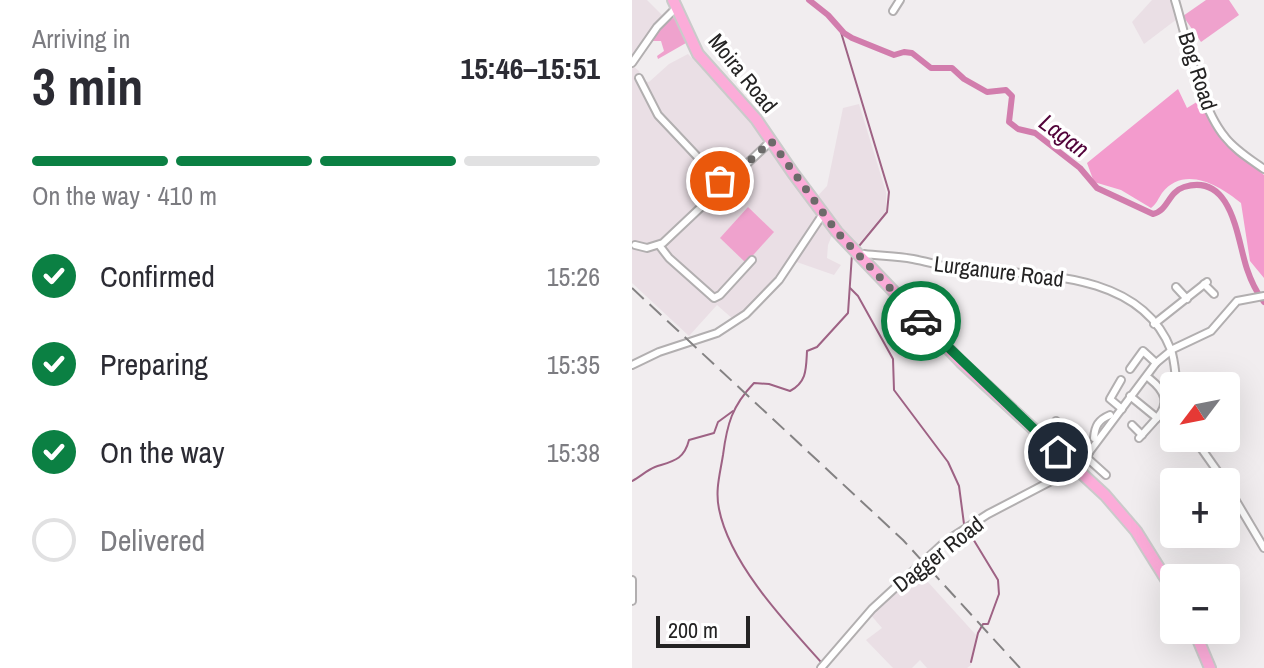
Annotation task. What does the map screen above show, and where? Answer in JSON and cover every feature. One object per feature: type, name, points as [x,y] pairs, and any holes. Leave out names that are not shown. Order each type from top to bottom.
[{"type":"highway","name":"Moira Road","points":[[674,2],[698,54],[752,113],[823,214],[944,346],[1105,495],[1136,531],[1160,570]]},
{"type":"highway","points":[[1200,644],[1210,668]]},
{"type":"street","points":[[893,11],[900,0]]},
{"type":"street","name":"Bog Road","points":[[1175,0],[1206,103],[1215,122],[1234,148],[1264,169]]},
{"type":"street","points":[[633,61],[674,2]]},
{"type":"street","points":[[633,88],[640,81],[658,115],[724,185]]},
{"type":"street","points":[[635,245],[647,248],[659,245],[771,141]]},
{"type":"street","points":[[632,365],[659,352],[722,331],[746,314],[779,280],[823,214]]},
{"type":"street","points":[[659,245],[669,258],[714,298],[752,260]]},
{"type":"street","name":"Lurganure Road","points":[[857,253],[961,269],[1028,272],[1081,282],[1127,299],[1154,324],[1171,350],[1175,372]]},
{"type":"street","points":[[1154,324],[1205,283],[1214,294]]},
{"type":"street","points":[[1176,289],[1187,299]]},
{"type":"street","name":"Dagger Road","points":[[821,668],[889,592],[940,546],[966,527],[1076,468],[1156,363],[1171,350],[1211,331],[1233,303],[1264,296]]},
{"type":"street","points":[[1130,369],[1143,351],[1156,363]]},
{"type":"street","points":[[1131,426],[1141,436],[1165,407],[1165,397],[1160,387],[1150,379]]},
{"type":"street","points":[[1121,380],[1110,399],[1122,409]]},
{"type":"street","points":[[1130,396],[1157,418]]},
{"type":"street","points":[[1094,438],[1095,427],[1110,415]]},
{"type":"street","points":[[1042,437],[1056,421]]},
{"type":"street","points":[[1098,423],[1107,429]]},
{"type":"street","points":[[1070,451],[1079,442],[1087,455],[1105,472]]},
{"type":"street","points":[[1050,464],[1058,469],[1061,476]]},
{"type":"street","points":[[1240,507],[1264,548]]},
{"type":"street","points":[[632,580],[632,601]]},
{"type":"shaded area","points":[[632,0],[647,0],[662,15],[632,55]]},
{"type":"shaded area","points":[[1152,0],[1172,0],[1177,19],[1144,44],[1132,22]]},
{"type":"shaded area","points":[[1206,0],[1229,0],[1239,15],[1201,42],[1183,16]]},
{"type":"shaded area","points":[[675,17],[686,43],[658,59],[657,56],[664,51],[661,41],[650,41],[661,26]]},
{"type":"shaded area","points":[[688,54],[749,119],[812,202],[827,186],[843,108],[859,104],[886,192],[886,211],[856,247],[840,229],[832,235],[827,258],[841,265],[834,275],[791,260],[769,290],[734,320],[717,305],[689,336],[632,283],[632,68],[639,71],[643,81],[649,82],[669,64]]},
{"type":"shaded area","points":[[1178,89],[1187,108],[1200,100],[1225,144],[1264,175],[1264,278],[1250,261],[1241,203],[1223,190],[1202,181],[1181,180],[1171,184],[1151,208],[1121,190],[1094,182],[1087,163]]},
{"type":"shaded area","points":[[748,207],[774,232],[746,263],[720,238]]},
{"type":"shaded area","points":[[917,570],[976,635],[971,665],[967,668],[927,668],[920,660],[912,668],[893,668],[866,640],[882,628],[870,614]]},
{"type":"waterway","name":"Lagan","points":[[809,0],[852,38],[894,55],[912,53],[931,68],[952,68],[987,92],[1006,90],[1012,96],[1009,122],[1018,129],[1035,133],[1080,168],[1097,188],[1153,214],[1162,209],[1179,189],[1200,185],[1213,189],[1230,212],[1249,273],[1264,302]]},
{"type":"waterway","points":[[840,29],[889,192],[887,212],[859,246]]},
{"type":"waterway","points":[[821,662],[776,611],[747,571],[725,530],[718,489],[729,425],[740,400],[754,383],[790,391],[796,387],[804,374],[807,351],[817,347],[848,313],[852,254]]},
{"type":"waterway","points":[[850,288],[858,296],[893,359],[894,390],[948,462],[959,486],[964,524],[998,580],[999,594],[988,624],[983,624],[978,633],[971,662]]},
{"type":"waterway","points":[[632,481],[652,468],[677,459],[689,440],[714,433],[718,422],[733,411]]},
{"type":"railway","points":[[632,288],[903,540],[1020,668]]},
{"type":"way so far","points":[[720,181],[724,185],[771,141],[837,232],[921,321]]},
{"type":"route","points":[[921,321],[1058,452]]}]
